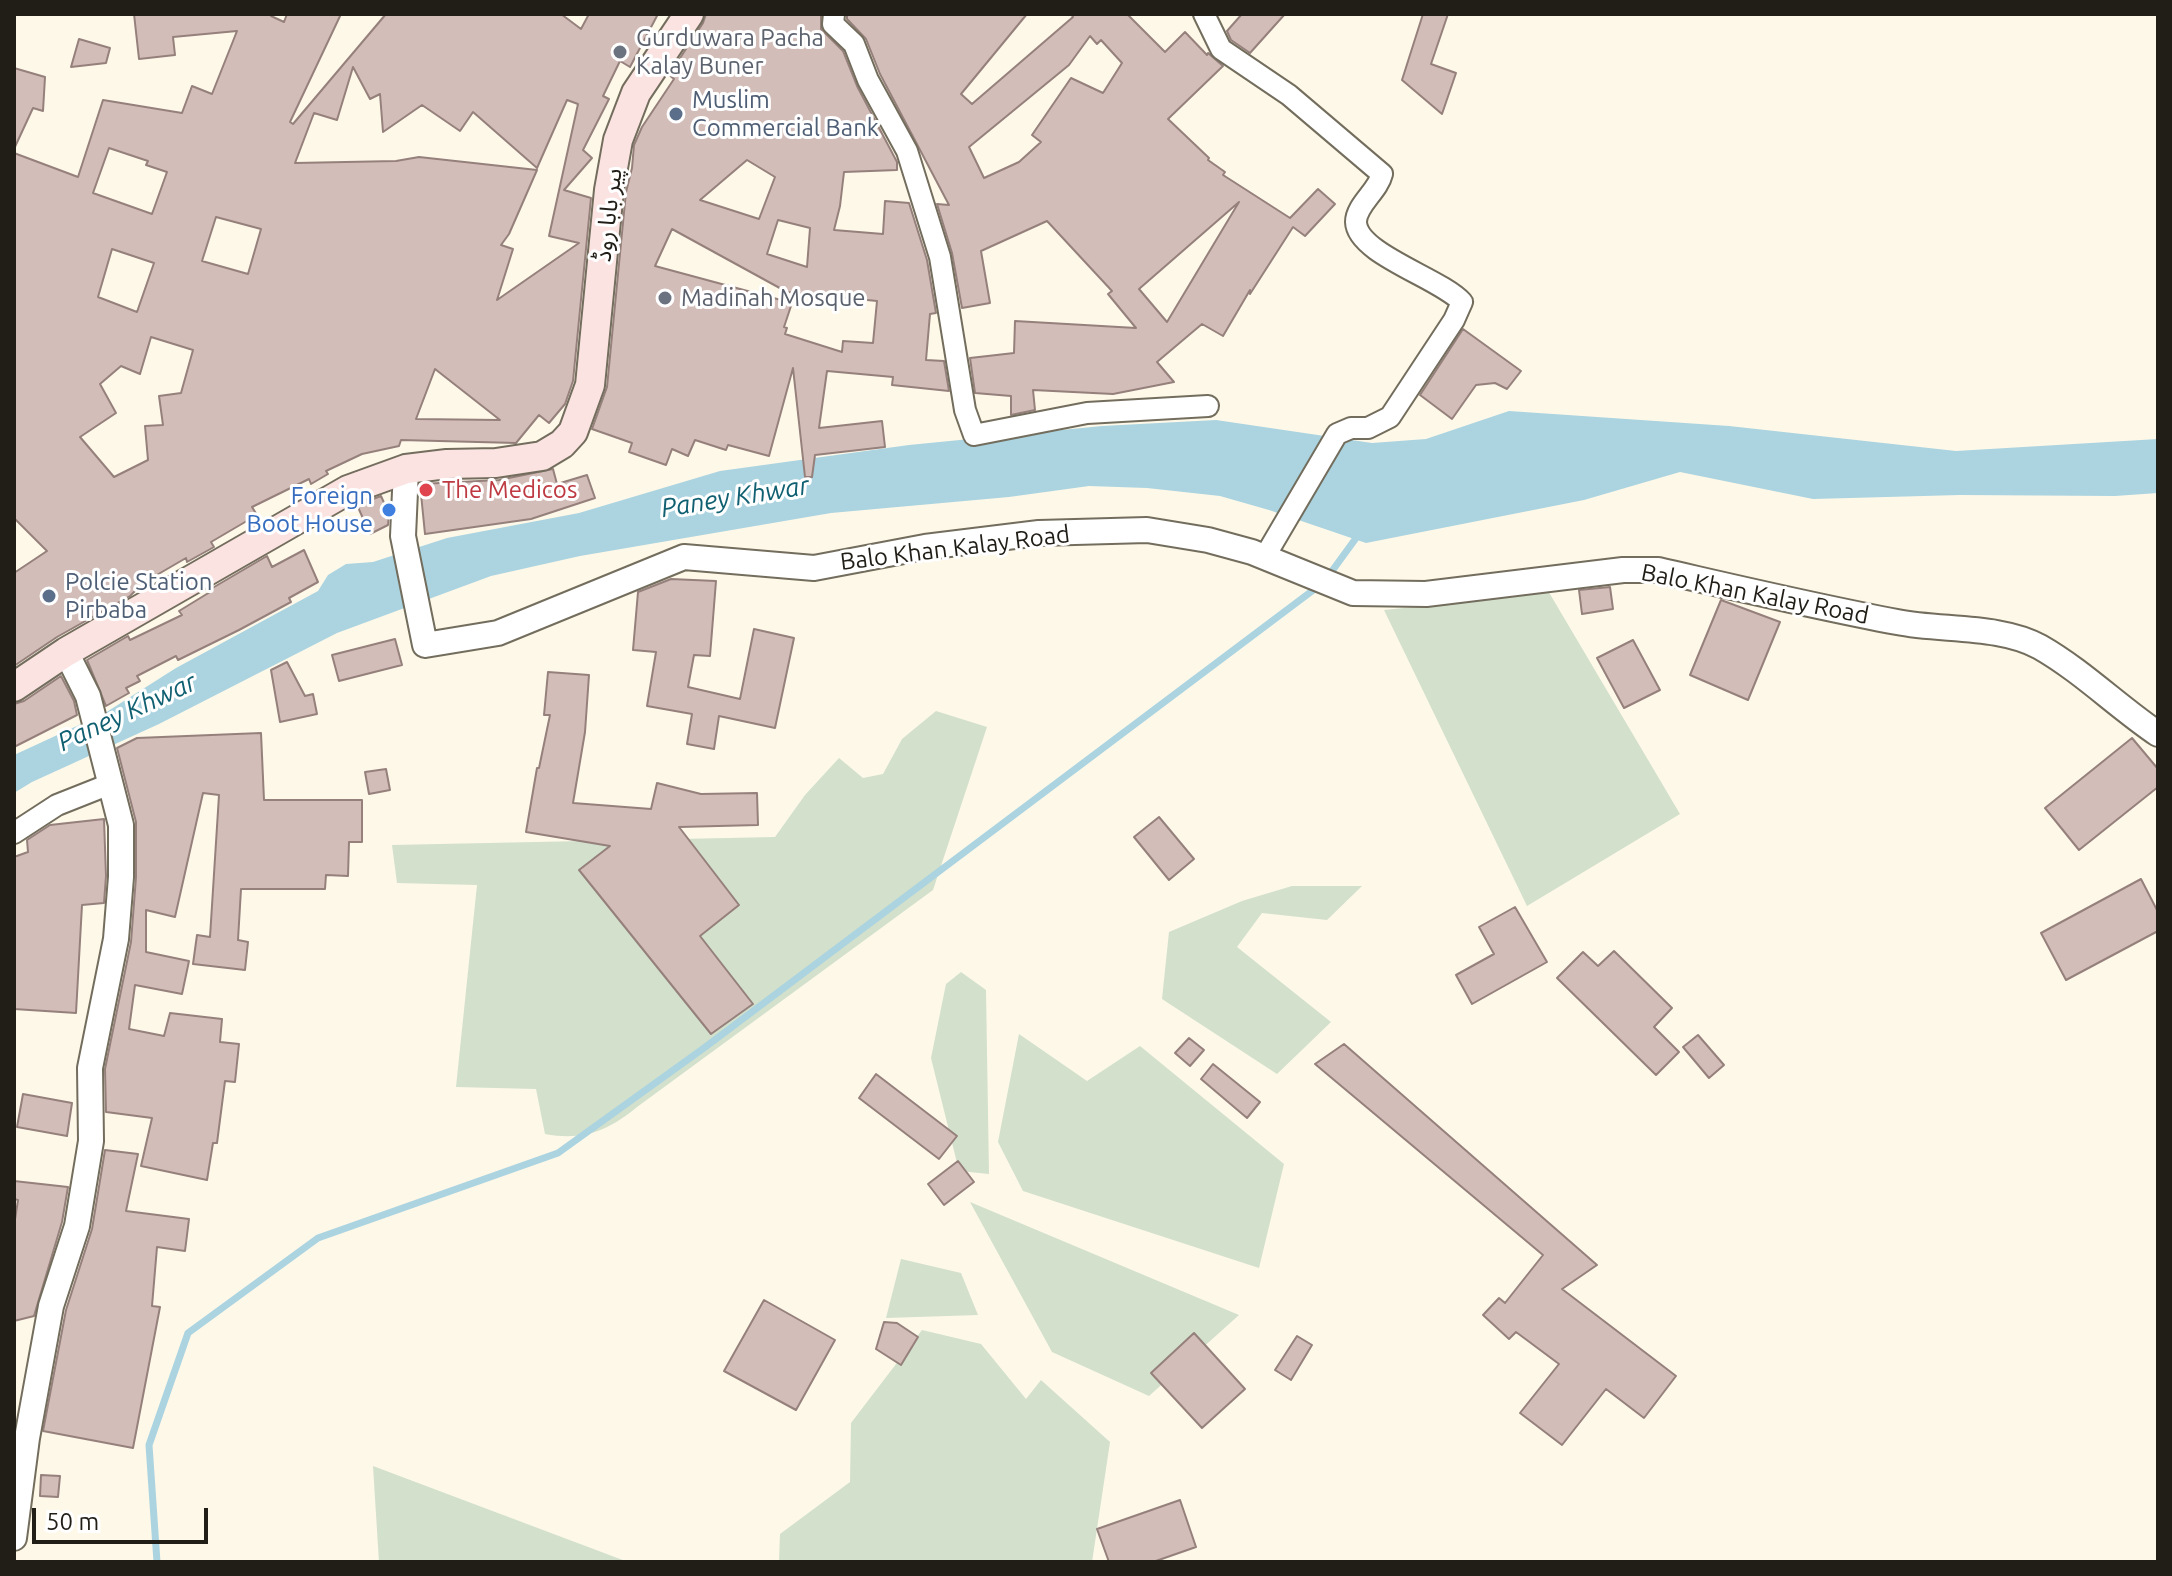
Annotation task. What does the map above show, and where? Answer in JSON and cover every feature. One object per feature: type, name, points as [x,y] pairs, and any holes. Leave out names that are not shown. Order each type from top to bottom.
[{"type":"main road","name":"پیر بابا روڈ","points":[[406,469],[496,463],[542,456],[562,444],[573,432],[590,385],[609,190],[618,140],[636,93],[689,14]]},
{"type":"main road","points":[[14,687],[66,652],[348,490],[406,469]]},
{"type":"street","points":[[834,14],[833,24],[854,44],[868,80],[907,151],[940,257],[965,410],[974,435],[1087,413],[1208,406]]},
{"type":"street","points":[[1204,14],[1221,49],[1289,95],[1382,174],[1380,182],[1360,209],[1356,220],[1359,232],[1382,255],[1446,287],[1462,302],[1454,320],[1390,417],[1368,428],[1351,428],[1337,434],[1264,558]]},
{"type":"street","name":"Balo Khan Kalay Road","points":[[406,469],[403,536],[425,645],[498,633],[684,557],[814,568],[925,547],[1039,533],[1147,530],[1208,540],[1353,593],[1426,594],[1623,570],[1658,570],[1898,623],[1991,632],[2040,647],[2158,734]]},
{"type":"street","points":[[14,1538],[27,1438],[51,1306],[77,1226],[91,1141],[90,1068],[116,939],[121,877],[121,825],[88,696],[66,652]]},
{"type":"street","points":[[15,831],[108,773]]},
{"type":"green space","points":[[1544,584],[1680,814],[1527,906],[1384,610],[1434,605]]},
{"type":"green space","points":[[936,711],[987,727],[933,890],[605,1128],[583,1135],[545,1134],[536,1089],[456,1087],[477,885],[397,883],[392,845],[775,837],[805,795],[839,758],[863,778],[883,774],[902,739]]},
{"type":"green space","points":[[1292,886],[1362,886],[1327,920],[1262,913],[1237,947],[1331,1022],[1277,1074],[1162,999],[1169,932],[1242,901]]},
{"type":"green space","points":[[961,972],[986,990],[989,1174],[959,1171],[931,1058],[946,984]]},
{"type":"green space","points":[[1019,1034],[1087,1081],[1140,1046],[1284,1164],[1259,1268],[1023,1191],[998,1142]]},
{"type":"green space","points":[[970,1202],[1239,1315],[1149,1396],[1052,1352]]},
{"type":"green space","points":[[901,1259],[961,1273],[978,1315],[886,1318]]},
{"type":"green space","points":[[922,1330],[981,1344],[1026,1399],[1041,1380],[1110,1442],[1092,1562],[779,1562],[780,1534],[850,1482],[851,1423]]},
{"type":"green space","points":[[373,1466],[628,1562],[379,1562]]},
{"type":"water","name":"Paney Khwar","points":[[1509,411],[1729,426],[1956,451],[2158,439],[2158,493],[1813,499],[1680,472],[1584,500],[1366,543],[1220,496],[1147,488],[1089,486],[1009,497],[831,513],[580,556],[491,576],[337,633],[159,724],[14,793],[14,755],[105,713],[176,668],[318,591],[328,575],[346,564],[373,562],[447,538],[579,513],[720,471],[909,445],[1102,426],[1216,420],[1372,443],[1426,439]]},
{"type":"building","points":[[134,14],[271,14],[284,22],[287,14],[341,14],[290,122],[293,124],[386,14],[561,14],[581,29],[589,14],[658,14],[630,67],[620,61],[603,96],[609,99],[583,150],[592,158],[564,190],[591,198],[573,381],[565,404],[549,423],[539,415],[516,443],[401,440],[399,446],[362,454],[326,471],[328,474],[311,484],[309,479],[252,507],[257,515],[211,542],[214,547],[187,562],[186,558],[143,583],[130,596],[57,637],[14,666],[14,573],[47,551],[14,518],[14,153],[78,177],[103,100],[182,113],[192,86],[212,94],[237,31],[173,37],[175,55],[139,59]],"holes":[[[353,67],[370,99],[380,94],[383,132],[422,105],[460,131],[473,112],[537,168],[567,100],[578,104],[549,236],[579,243],[497,300],[513,249],[501,245],[509,234],[537,170],[419,157],[396,161],[295,163],[314,113],[337,120]],[[109,148],[148,161],[146,165],[167,172],[152,214],[93,193]],[[216,217],[261,229],[248,274],[202,261]],[[112,249],[154,263],[137,312],[98,297]],[[151,337],[193,350],[181,393],[159,396],[163,425],[145,426],[148,460],[114,477],[80,437],[116,413],[100,384],[121,366],[140,374]],[[435,369],[500,420],[416,419]]]},
{"type":"building","points":[[706,14],[821,14],[821,29],[843,51],[857,86],[897,162],[897,170],[844,172],[834,230],[883,234],[885,201],[909,203],[927,260],[936,313],[930,314],[926,360],[944,361],[949,391],[892,385],[893,377],[827,371],[819,428],[882,421],[885,447],[815,455],[812,477],[805,477],[793,368],[769,456],[728,445],[726,450],[695,440],[688,456],[672,449],[666,465],[629,452],[632,443],[592,429],[607,387],[626,192],[634,145],[642,127],[674,79],[669,75]],"holes":[[[747,160],[775,177],[759,219],[700,200]],[[778,220],[810,228],[807,267],[767,254]],[[672,229],[787,292],[877,301],[873,343],[843,341],[842,352],[785,334],[787,328],[784,327],[792,303],[655,266]]]},
{"type":"building","points":[[847,14],[1027,14],[961,94],[972,104],[1073,17],[1071,14],[1127,14],[1165,52],[1185,32],[1207,55],[1223,66],[1168,119],[1208,160],[1225,172],[1223,175],[1290,218],[1318,189],[1335,204],[1305,236],[1293,227],[1223,336],[1202,324],[1157,362],[1174,382],[1113,394],[1033,390],[1035,410],[1011,415],[1011,396],[975,393],[970,358],[1014,353],[1015,321],[1136,328],[1108,294],[1112,291],[1047,221],[981,251],[990,303],[962,308],[952,253],[937,204],[949,205],[880,74],[866,39],[847,19]],"holes":[[[1090,36],[1097,44],[1101,40],[1122,63],[1103,93],[1071,78],[1032,135],[1041,142],[1019,162],[984,178],[969,147],[1069,65]],[[1239,202],[1167,322],[1139,289]]]},
{"type":"building","points":[[1242,14],[1285,14],[1250,53],[1231,40],[1227,31]]},
{"type":"building","points":[[1423,14],[1448,14],[1431,64],[1456,73],[1442,114],[1402,80]]},
{"type":"building","points":[[79,39],[110,48],[106,63],[71,67]]},
{"type":"building","points":[[14,68],[45,77],[43,111],[33,108],[14,149]]},
{"type":"building","points":[[1463,329],[1521,371],[1507,389],[1495,383],[1476,385],[1452,419],[1420,395]]},
{"type":"building","points":[[553,469],[557,484],[587,475],[595,498],[531,519],[425,534],[420,484],[499,480]]},
{"type":"building","points":[[381,496],[389,514],[388,525],[370,534],[357,505]]},
{"type":"building","points":[[304,550],[318,582],[289,598],[291,602],[239,630],[137,676],[140,681],[126,688],[129,693],[106,706],[87,660],[128,636],[130,640],[182,615],[179,611],[209,590],[267,556],[272,567]]},
{"type":"building","points":[[671,579],[716,581],[710,656],[694,655],[688,687],[740,699],[754,629],[794,638],[775,728],[719,716],[714,749],[687,744],[692,714],[647,706],[656,652],[633,650],[638,592]]},
{"type":"building","points":[[1610,587],[1613,609],[1582,614],[1579,590]]},
{"type":"building","points":[[1721,600],[1780,622],[1748,700],[1690,675]]},
{"type":"building","points":[[395,639],[402,665],[339,681],[332,655]]},
{"type":"building","points":[[1633,640],[1660,690],[1624,708],[1597,658]]},
{"type":"building","points":[[287,662],[305,696],[313,694],[317,714],[280,722],[271,670]]},
{"type":"building","points":[[548,672],[589,675],[585,732],[573,803],[651,809],[657,783],[701,794],[757,793],[758,825],[679,827],[739,905],[700,936],[753,1004],[711,1034],[579,870],[610,846],[526,832],[550,715],[544,715]]},
{"type":"building","points":[[61,676],[74,701],[77,715],[14,747],[14,704],[24,701]]},
{"type":"building","points":[[261,733],[264,800],[362,800],[362,842],[349,842],[348,876],[326,875],[325,889],[241,889],[238,940],[248,942],[245,970],[193,964],[197,935],[210,937],[219,795],[203,793],[175,917],[146,910],[146,952],[189,961],[182,994],[135,985],[129,1029],[164,1036],[170,1013],[222,1019],[220,1042],[239,1044],[235,1082],[225,1081],[217,1143],[213,1143],[207,1180],[141,1166],[152,1118],[106,1112],[105,1069],[131,942],[136,877],[136,822],[117,748],[137,738]]},
{"type":"building","points":[[2132,738],[2158,769],[2158,787],[2079,850],[2045,808]]},
{"type":"building","points":[[386,769],[390,790],[369,794],[365,772]]},
{"type":"building","points":[[1159,817],[1194,859],[1169,880],[1134,837]]},
{"type":"building","points":[[104,819],[104,903],[82,905],[76,1013],[14,1009],[14,857],[28,852],[27,840],[50,825]]},
{"type":"building","points":[[2141,879],[2158,912],[2158,931],[2066,980],[2041,933]]},
{"type":"building","points":[[1515,907],[1547,962],[1472,1004],[1456,975],[1494,954],[1479,927]]},
{"type":"building","points":[[1614,951],[1672,1008],[1654,1027],[1679,1052],[1656,1075],[1557,978],[1583,952],[1598,966]]},
{"type":"building","points":[[1698,1035],[1724,1065],[1709,1078],[1683,1047]]},
{"type":"building","points":[[1189,1038],[1204,1050],[1190,1066],[1175,1053]]},
{"type":"building","points":[[1344,1044],[1597,1265],[1562,1289],[1676,1376],[1644,1418],[1606,1389],[1562,1445],[1520,1413],[1559,1364],[1516,1332],[1509,1339],[1483,1315],[1499,1298],[1505,1303],[1543,1255],[1315,1064]]},
{"type":"building","points":[[1213,1064],[1260,1102],[1247,1118],[1201,1079]]},
{"type":"building","points":[[876,1074],[957,1136],[939,1159],[859,1098]]},
{"type":"building","points":[[23,1094],[72,1103],[67,1136],[17,1127]]},
{"type":"building","points":[[105,1150],[138,1154],[126,1211],[189,1219],[185,1251],[157,1247],[152,1306],[160,1307],[133,1448],[43,1431],[66,1310],[92,1229]]},
{"type":"building","points":[[958,1161],[974,1182],[944,1205],[928,1184]]},
{"type":"building","points":[[14,1181],[68,1187],[62,1222],[34,1316],[14,1321],[14,1226],[18,1200],[14,1199]]},
{"type":"building","points":[[764,1300],[835,1340],[796,1410],[724,1371]]},
{"type":"building","points":[[884,1322],[897,1323],[918,1337],[901,1365],[876,1349]]},
{"type":"building","points":[[1194,1333],[1245,1389],[1202,1428],[1151,1373]]},
{"type":"building","points":[[1297,1336],[1312,1345],[1291,1380],[1275,1370]]},
{"type":"building","points":[[41,1475],[60,1476],[58,1497],[40,1496]]},
{"type":"building","points":[[1180,1500],[1196,1547],[1153,1562],[1109,1562],[1097,1529]]},
{"type":"waterway","points":[[157,1562],[149,1445],[188,1333],[318,1238],[558,1153],[704,1048],[1324,582],[1359,534]]},
{"type":"place","name":"Gurduwara Pacha Kalay Buner","points":[[620,52]]},
{"type":"place","name":"Muslim Commercial Bank","points":[[676,114]]},
{"type":"place","name":"Madinah Mosque","points":[[665,298]]},
{"type":"place","name":"The Medicos","points":[[426,490]]},
{"type":"place","name":"Foreign Boot House","points":[[389,510]]},
{"type":"place","name":"Polcie Station Pirbaba","points":[[49,596]]}]
